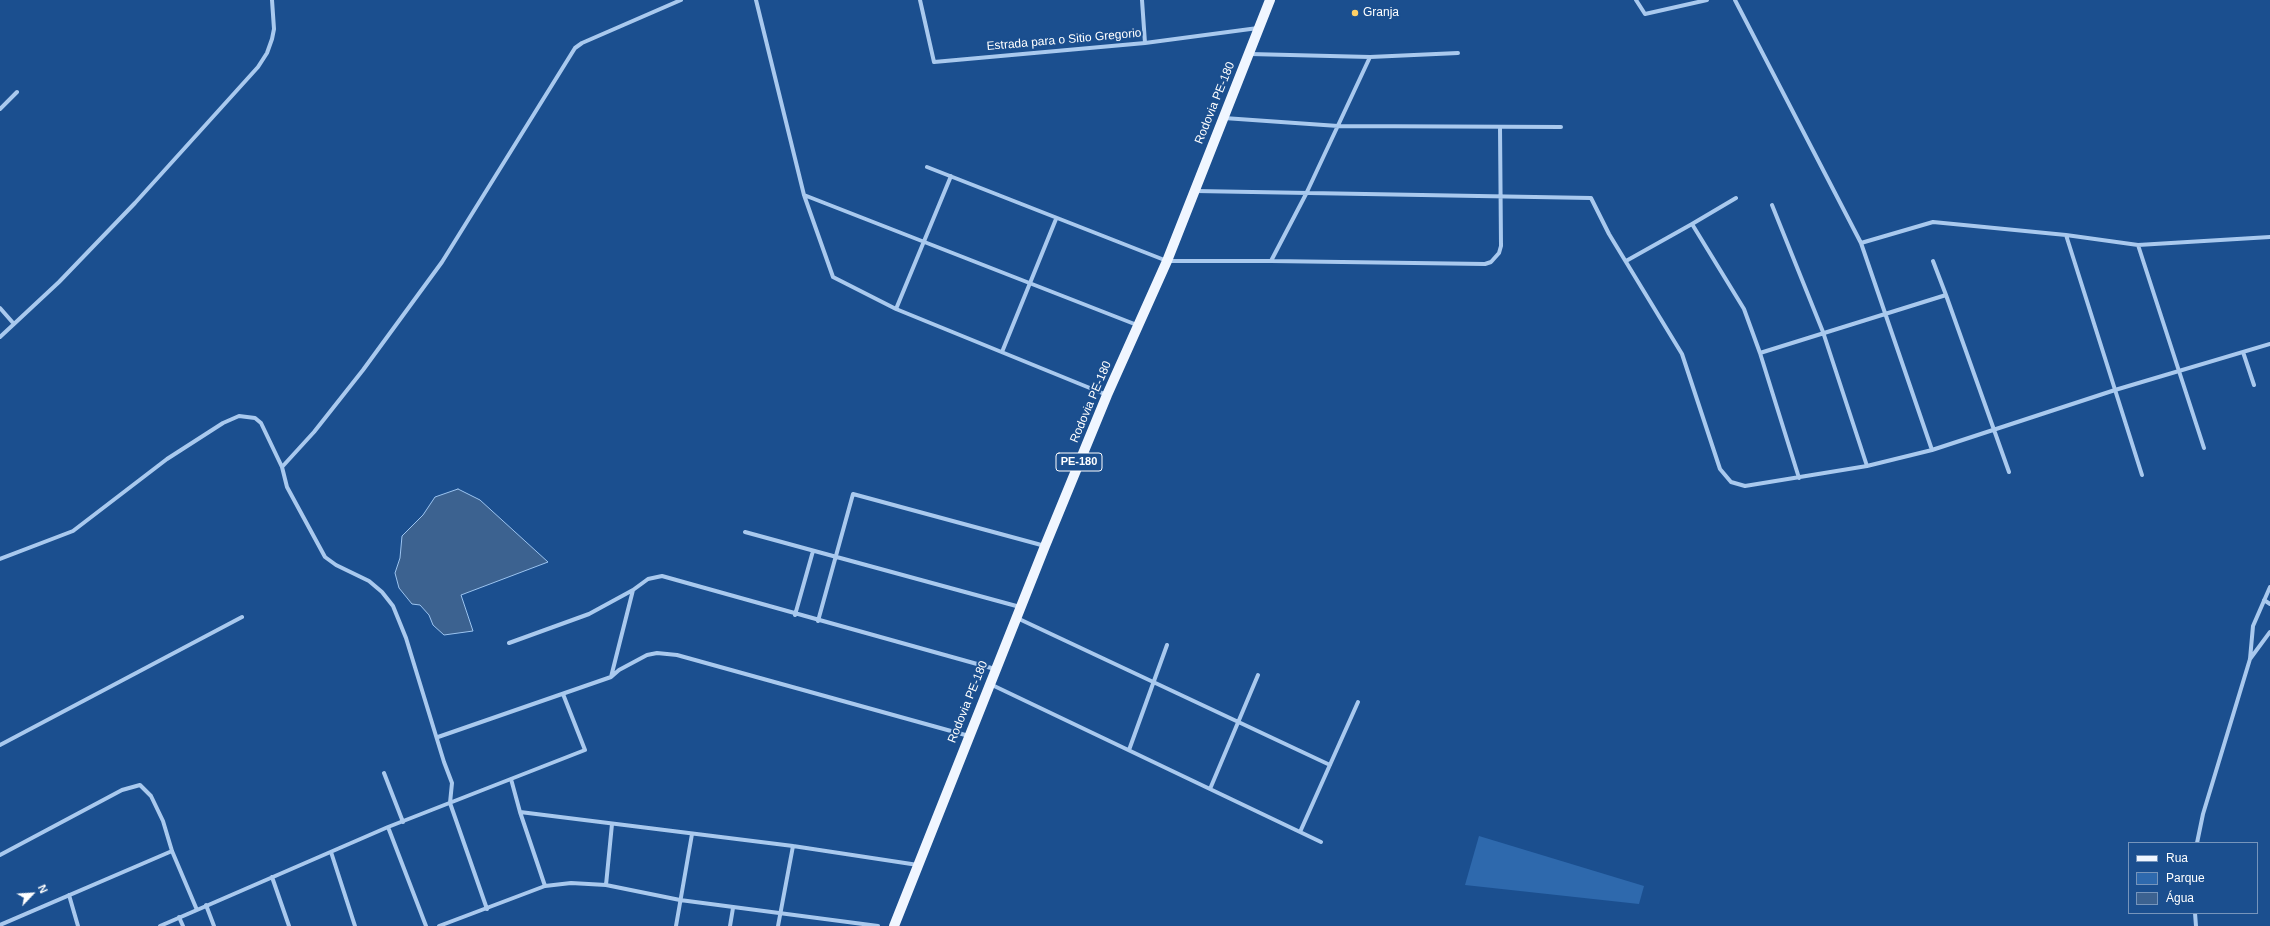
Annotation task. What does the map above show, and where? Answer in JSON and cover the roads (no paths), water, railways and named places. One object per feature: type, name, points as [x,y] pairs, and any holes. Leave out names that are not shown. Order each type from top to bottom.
[{"type":"main road","name":"Rodovia PE-180","points":[[894,926],[989,683],[1107,395],[1167,261],[1222,118],[1270,0]]},
{"type":"street","points":[[0,337],[59,282],[135,203],[258,67],[267,53],[272,39],[274,29],[272,0]]},
{"type":"street","points":[[282,467],[314,432],[363,370],[442,262],[575,48],[582,43],[681,0]]},
{"type":"street","points":[[756,0],[804,195],[832,277],[896,309],[1107,395]]},
{"type":"street","name":"Estrada para o Sitio Gregorio","points":[[920,0],[934,62],[1145,43],[1258,28]]},
{"type":"street","points":[[1142,0],[1145,43]]},
{"type":"street","points":[[1636,0],[1645,14],[1707,0]]},
{"type":"street","points":[[1735,0],[1861,243],[1884,314],[1932,450]]},
{"type":"street","points":[[1248,54],[1370,57],[1458,53]]},
{"type":"street","points":[[1271,261],[1306,194],[1370,57]]},
{"type":"street","points":[[0,109],[17,92]]},
{"type":"street","points":[[1222,118],[1338,126],[1561,127]]},
{"type":"street","points":[[927,167],[1056,219],[1167,261],[1485,264],[1496,259],[1500,253],[1500,127]]},
{"type":"street","points":[[896,309],[950,176]]},
{"type":"street","points":[[1194,191],[1591,198],[1609,234],[1682,354],[1717,464],[1723,474],[1731,482],[1744,486],[1867,466],[1932,450],[2115,390],[2270,344]]},
{"type":"street","points":[[804,195],[1030,285],[1138,326]]},
{"type":"street","points":[[1626,261],[1736,198]]},
{"type":"street","points":[[1772,205],[1823,332],[1867,466]]},
{"type":"street","points":[[1002,352],[1056,219]]},
{"type":"street","points":[[1861,243],[1933,222],[2066,235],[2138,245],[2270,237]]},
{"type":"street","points":[[1692,224],[1744,309],[1760,353],[1799,478]]},
{"type":"street","points":[[2066,235],[2142,475]]},
{"type":"street","points":[[2138,245],[2204,448]]},
{"type":"street","points":[[1934,260],[2009,472]]},
{"type":"street","points":[[1760,353],[1823,332],[1946,295]]},
{"type":"street","points":[[0,308],[14,324]]},
{"type":"street","points":[[2243,352],[2254,385]]},
{"type":"street","points":[[0,559],[73,530],[167,459],[232,418],[249,416],[261,423],[282,467],[287,487],[325,557],[336,565],[369,581],[382,592],[393,606],[406,638],[438,737],[444,762],[452,783],[450,803],[487,909]]},
{"type":"street","points":[[818,622],[853,494],[1045,546]]},
{"type":"street","points":[[745,532],[1020,607]]},
{"type":"street","points":[[795,615],[813,551]]},
{"type":"street","points":[[509,643],[589,614],[633,590],[648,579],[668,577],[818,622],[995,670]]},
{"type":"street","points":[[2197,842],[2203,814],[2250,660],[2253,626],[2270,587]]},
{"type":"street","points":[[611,677],[633,590]]},
{"type":"street","points":[[2264,600],[2270,604]]},
{"type":"street","points":[[0,745],[242,617]]},
{"type":"street","points":[[1016,618],[1330,765]]},
{"type":"street","points":[[2250,660],[2270,632]]},
{"type":"street","points":[[1129,750],[1152,682],[1167,645]]},
{"type":"street","points":[[438,737],[611,677],[619,670],[647,655],[657,653],[677,655],[969,736]]},
{"type":"street","points":[[1210,788],[1258,675]]},
{"type":"street","points":[[989,683],[1321,842]]},
{"type":"street","points":[[160,926],[388,827],[585,750],[563,694]]},
{"type":"street","points":[[1300,832],[1358,702]]},
{"type":"street","points":[[384,773],[403,822]]},
{"type":"street","points":[[512,779],[520,812],[545,886]]},
{"type":"street","points":[[0,855],[133,785],[144,786],[164,821],[172,851],[196,910]]},
{"type":"street","points":[[520,812],[793,846],[918,865]]},
{"type":"street","points":[[606,885],[612,824]]},
{"type":"street","points":[[388,827],[426,926]]},
{"type":"street","points":[[676,926],[692,834]]},
{"type":"street","points":[[778,926],[793,846]]},
{"type":"street","points":[[0,925],[172,851]]},
{"type":"street","points":[[331,852],[355,926]]},
{"type":"street","points":[[272,877],[289,926]]},
{"type":"street","points":[[439,926],[545,886],[571,883],[606,885],[680,900],[733,908],[878,926]]},
{"type":"street","points":[[69,895],[78,926]]},
{"type":"street","points":[[206,905],[214,926]]},
{"type":"street","points":[[730,926],[733,908]]},
{"type":"street","points":[[2195,914],[2196,926]]},
{"type":"street","points":[[180,917],[183,926]]},
{"type":"water","points":[[458,489],[480,500],[548,562],[461,595],[473,631],[444,635],[433,625],[429,615],[420,605],[412,604],[399,588],[395,573],[400,558],[402,536],[423,515],[435,497]]},
{"type":"place","name":"Granja","points":[[1355,13]]}]
